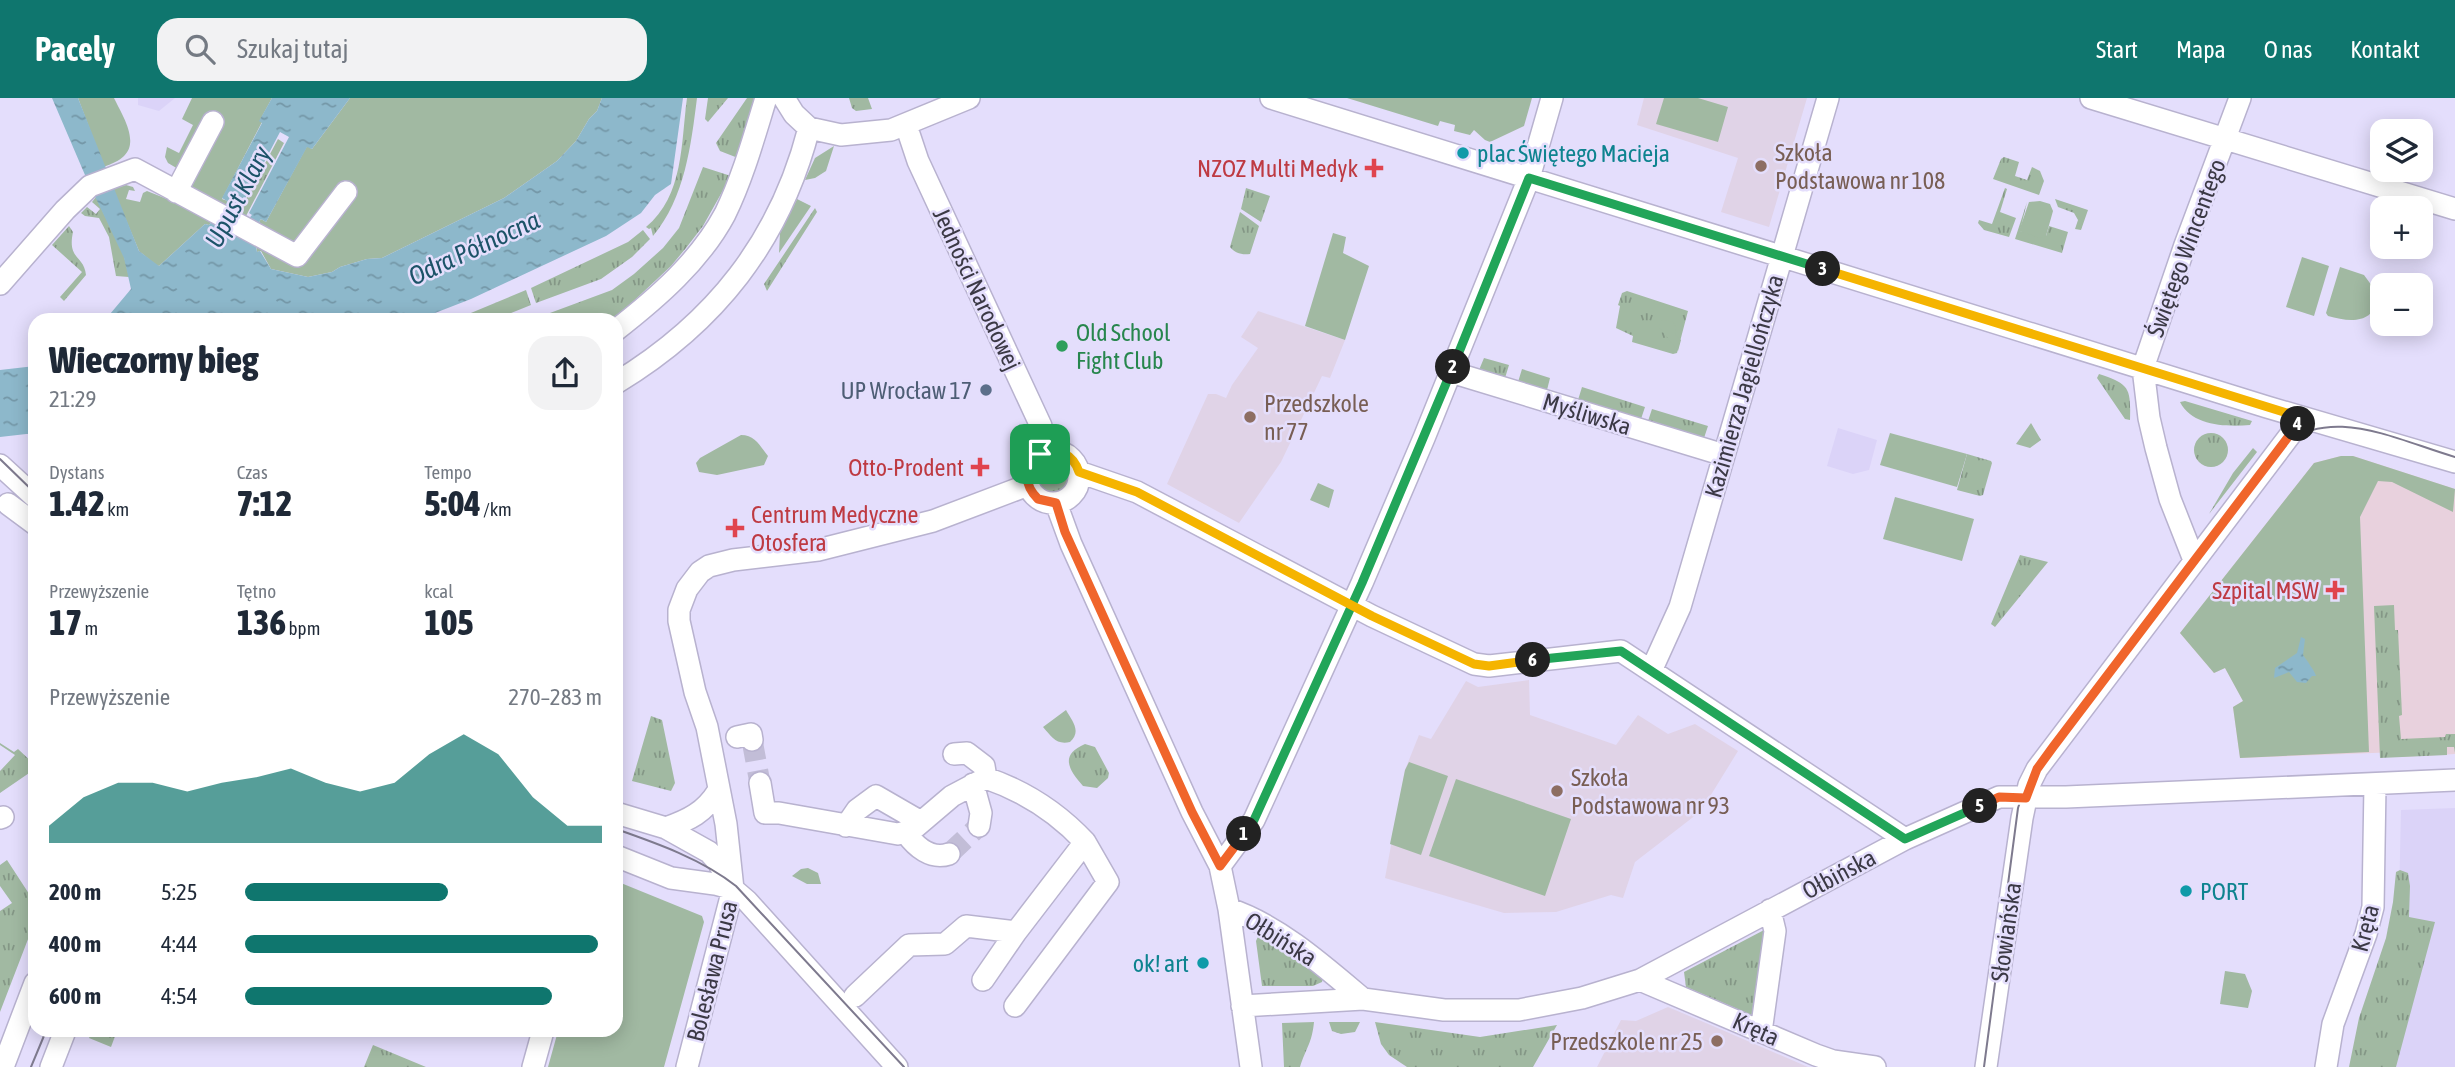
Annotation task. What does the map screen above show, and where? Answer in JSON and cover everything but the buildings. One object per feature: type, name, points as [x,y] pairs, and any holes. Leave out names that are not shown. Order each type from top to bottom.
[{"type":"street","points":[[623,324],[659,295],[687,267],[712,234],[724,215],[744,169],[766,98]]},
{"type":"street","points":[[784,98],[794,114],[809,128],[852,135],[891,130],[969,98]]},
{"type":"street","points":[[1271,98],[2303,418],[2455,462]]},
{"type":"street","points":[[1220,866],[1254,820],[1352,605],[1451,372],[1529,178],[1552,98]]},
{"type":"street","name":"Kazimierza Jagiellończyka","points":[[1651,671],[1680,607],[1828,98]]},
{"type":"street","points":[[2091,98],[2455,209]]},
{"type":"street","name":"Świętego Wincentego","points":[[2194,560],[2170,499],[2159,458],[2149,418],[2143,368],[2240,98]]},
{"type":"street","points":[[176,192],[213,122]]},
{"type":"street","name":"Jedności Narodowej","points":[[905,125],[918,161],[1041,426],[1043,440],[1040,454]]},
{"type":"street","points":[[623,379],[677,342],[736,280],[785,202],[809,128]]},
{"type":"street","points":[[0,284],[12,268],[100,182],[135,169],[298,256],[346,192]]},
{"type":"street","name":"Myśliwska","points":[[1451,372],[1724,455]]},
{"type":"street","points":[[2026,798],[2029,785],[2045,758],[2303,418]]},
{"type":"street","points":[[1053,450],[1067,454],[1077,465],[1079,472],[1077,489],[1064,501],[1056,503],[1038,499],[1028,485],[1028,467],[1040,454],[1053,450]]},
{"type":"street","points":[[0,465],[28,491],[4,505],[28,520]]},
{"type":"street","points":[[1079,472],[1137,492],[1352,605],[1474,664],[1489,666],[1621,651],[1905,839]]},
{"type":"street","name":"Bolesława Prusa","points":[[687,1067],[733,889],[731,860],[707,727],[695,692],[680,630],[679,610],[687,589],[701,572],[719,563],[818,550],[933,521],[1028,485]]},
{"type":"street","points":[[1056,503],[1065,532],[1192,812],[1220,866],[1229,909],[1251,1067]]},
{"type":"street","points":[[954,754],[967,754],[984,766],[980,781],[979,826]]},
{"type":"street","name":"Ołbińska","points":[[1242,1006],[1363,999],[1444,1010],[1519,1010],[1582,998],[1640,980],[1905,839],[1999,797],[2455,780]]},
{"type":"street","points":[[760,783],[757,814],[779,813],[846,826],[914,827],[951,796],[980,781],[1021,791],[1085,842],[1108,882],[1015,1006]]},
{"type":"street","name":"Kręta","points":[[2326,1067],[2333,1024],[2374,907],[2375,785]]},
{"type":"street","points":[[666,828],[690,820],[700,813],[718,791]]},
{"type":"street","points":[[846,826],[857,810],[876,796],[914,827],[915,846],[936,855],[950,854]]},
{"type":"street","name":"Słowiańska","points":[[1986,1067],[2026,798]]},
{"type":"street","points":[[623,815],[666,828],[709,852],[718,862],[733,889],[747,901],[897,1067]]},
{"type":"street","points":[[983,981],[1016,932],[1085,842]]},
{"type":"street","points":[[623,859],[671,878],[733,889]]},
{"type":"street","name":"Ołbińska","points":[[1229,909],[1261,922],[1324,966],[1363,999]]},
{"type":"street","points":[[1762,1032],[1775,931],[1770,910]]},
{"type":"street","points":[[855,996],[909,945],[945,944],[966,926],[1016,932]]},
{"type":"street","name":"Kręta","points":[[1640,980],[1827,1059],[1875,1067]]},
{"type":"street","points":[[3,1067],[28,1001]]},
{"type":"street","points":[[51,1067],[63,1037]]},
{"type":"street","points":[[533,1067],[541,1037]]},
{"type":"shaded area","points":[[138,98],[175,98],[159,111],[138,105]]},
{"type":"shaded area","name":"Szkoła Podstawowa nr 108","points":[[1644,98],[1807,98],[1769,227],[1721,212],[1738,158],[1637,125]]},
{"type":"shaded area","name":"Przedszkole nr 77","points":[[1258,311],[1345,340],[1330,378],[1322,376],[1281,462],[1239,523],[1167,484],[1208,394],[1226,398],[1258,348],[1241,337]]},
{"type":"shaded area","points":[[1838,428],[1877,440],[1869,470],[1853,474],[1827,466]]},
{"type":"shaded area","name":"Szpital MSW","points":[[2341,456],[2353,456],[2455,489],[2455,754],[2399,757],[2399,752],[2240,758],[2233,707],[2243,701],[2225,668],[2214,673],[2180,633],[2314,463]]},
{"type":"shaded area","name":"Szkoła Podstawowa nr 93","points":[[1529,680],[1530,715],[1616,745],[1638,715],[1668,734],[1695,724],[1738,751],[1701,811],[1635,862],[1623,898],[1611,895],[1556,912],[1504,913],[1385,878],[1405,770],[1419,735],[1431,739],[1466,681],[1478,687]]},
{"type":"shaded area","points":[[2455,808],[2455,1067],[2353,1067],[2399,900],[2401,810]]},
{"type":"shaded area","points":[[1668,1007],[1808,1067],[1597,1067],[1621,1020],[1636,1021]]},
{"type":"green space","points":[[78,98],[114,98],[130,135],[128,150],[120,159],[104,167]]},
{"type":"green space","points":[[192,98],[272,98],[222,199],[228,201],[226,205],[209,225],[205,224],[159,266],[139,251],[113,189],[126,185],[133,187],[135,191],[129,190],[126,199],[140,202],[143,193],[147,191],[177,203],[190,176],[168,163],[165,157],[167,147],[179,153],[193,125],[182,119]]},
{"type":"green space","points":[[350,98],[602,98],[597,111],[576,141],[557,161],[504,198],[382,258],[367,259],[332,272],[308,277],[271,269],[261,251],[257,252],[261,224],[259,222],[261,219],[266,222],[307,146],[312,149]]},
{"type":"green space","points":[[687,98],[697,98],[685,170],[673,205],[653,236],[651,228],[646,227],[668,200],[674,184]]},
{"type":"green space","points":[[708,98],[728,98],[708,122],[705,119]]},
{"type":"green space","points":[[747,98],[756,98],[738,158],[720,151],[716,143]]},
{"type":"green space","points":[[849,98],[868,98],[872,109],[856,111]]},
{"type":"green space","points":[[1347,98],[1532,98],[1524,126],[1490,142],[1474,130],[1470,135],[1454,131],[1455,125],[1440,121],[1438,126]]},
{"type":"green space","points":[[1664,98],[1698,98],[1728,107],[1718,142],[1656,124]]},
{"type":"green space","points":[[278,139],[284,143],[246,216],[239,212]]},
{"type":"green space","points":[[834,146],[826,171],[815,178],[805,180],[815,158]]},
{"type":"green space","points":[[2004,157],[2019,162],[2015,176],[2027,180],[2032,167],[2040,171],[2044,181],[2039,195],[1993,179]]},
{"type":"green space","points":[[703,167],[731,176],[703,226],[686,248],[671,266],[623,311],[550,313],[612,290],[663,248],[679,228]]},
{"type":"green space","points":[[1246,188],[1270,196],[1261,222],[1241,209]]},
{"type":"green space","points":[[2005,188],[2007,189],[2000,212],[2016,218],[2009,237],[1984,230],[1978,223],[1979,220],[1992,224]]},
{"type":"green space","points":[[96,197],[124,256],[129,277],[116,276],[109,237],[99,218],[81,213],[87,207],[96,214],[100,209],[92,202]]},
{"type":"green space","points":[[797,199],[811,206],[779,253],[780,233]]},
{"type":"green space","points":[[2055,199],[2088,210],[2081,230],[2075,229],[2078,220],[2074,213],[2058,207]]},
{"type":"green space","points":[[2027,202],[2020,231],[2046,236],[2049,226],[2068,232],[2062,253],[2015,239]]},
{"type":"green space","points":[[2029,202],[2050,204],[2053,211],[2046,236],[2041,238],[2019,231]]},
{"type":"green space","points":[[815,208],[817,212],[767,291],[764,284]]},
{"type":"green space","points":[[1240,212],[1259,226],[1250,254],[1238,253],[1230,247]]},
{"type":"green space","points":[[69,226],[73,232],[72,248],[86,275],[64,301],[60,297],[82,272],[52,245]]},
{"type":"green space","points":[[643,230],[650,239],[632,257],[601,279],[536,303],[531,288],[628,242]]},
{"type":"green space","points":[[1333,233],[1346,237],[1343,253],[1369,266],[1345,340],[1305,326]]},
{"type":"green space","points":[[2302,257],[2329,266],[2314,316],[2286,307]]},
{"type":"green space","points":[[2340,267],[2364,275],[2370,283],[2369,315],[2346,320],[2328,316],[2326,313]]},
{"type":"green space","points":[[526,290],[531,305],[511,313],[471,313]]},
{"type":"green space","points":[[1627,291],[1688,311],[1677,353],[1632,342],[1633,336],[1616,328],[1618,305],[1622,293]]},
{"type":"green space","points":[[1661,321],[1673,322],[1676,327],[1675,335],[1681,340],[1678,351],[1659,327]]},
{"type":"green space","points":[[1484,358],[1509,365],[1505,378],[1479,370]]},
{"type":"green space","points":[[1522,369],[1550,378],[1547,390],[1518,382]]},
{"type":"green space","points":[[2099,374],[2126,388],[2130,400],[2130,420],[2125,419],[2097,378]]},
{"type":"green space","points":[[1582,387],[1645,407],[1641,419],[1578,400]]},
{"type":"green space","points":[[2185,401],[2252,421],[2250,425],[2241,426],[2211,423],[2185,410],[2180,402]]},
{"type":"green space","points":[[1652,409],[1708,426],[1704,438],[1648,421]]},
{"type":"green space","points":[[2031,423],[2041,440],[2030,448],[2016,444]]},
{"type":"green space","points":[[1890,433],[1967,454],[1957,487],[1880,465]]},
{"type":"green space","points":[[2211,433],[2223,438],[2228,450],[2223,462],[2211,467],[2199,462],[2194,450],[2199,438]]},
{"type":"green space","points":[[741,435],[754,439],[762,448],[768,456],[764,465],[717,475],[699,472],[696,463],[700,458]]},
{"type":"green space","points":[[2253,448],[2257,452],[2209,514],[2233,473]]},
{"type":"green space","points":[[1967,454],[1992,463],[1983,495],[1957,490]]},
{"type":"green space","name":"Szpital MSW","points":[[2341,456],[2353,456],[2455,489],[2453,512],[2392,482],[2378,481],[2360,517],[2369,752],[2240,758],[2233,707],[2243,701],[2225,668],[2214,673],[2180,633],[2314,463]]},
{"type":"green space","points":[[1053,460],[1065,465],[1070,477],[1065,489],[1053,494],[1041,489],[1036,477],[1041,465]]},
{"type":"green space","points":[[1318,483],[1334,490],[1329,508],[1310,500]]},
{"type":"green space","points":[[1895,497],[1974,519],[1962,561],[1883,539]]},
{"type":"green space","points":[[2020,555],[2048,562],[1995,627],[1991,624]]},
{"type":"green space","points":[[2394,605],[2395,630],[2398,630],[2401,739],[2455,734],[2455,753],[2454,747],[2447,747],[2447,755],[2380,758],[2374,606]]},
{"type":"green space","points":[[1066,710],[1076,730],[1070,742],[1061,742],[1043,727]]},
{"type":"green space","points":[[651,716],[662,720],[675,783],[671,791],[632,781]]},
{"type":"green space","points":[[1085,744],[1095,747],[1109,773],[1108,778],[1097,788],[1083,786],[1069,763],[1072,753]]},
{"type":"green space","points":[[0,745],[14,752],[18,749],[28,758],[28,774],[0,793],[0,771],[15,755]]},
{"type":"green space","points":[[1409,762],[1448,776],[1421,855],[1390,844]]},
{"type":"green space","points":[[1456,779],[1571,819],[1545,896],[1429,856]]},
{"type":"green space","points":[[7,860],[28,892],[28,939],[0,1012],[0,911],[12,903],[0,886],[0,865]]},
{"type":"green space","points":[[808,868],[818,873],[821,884],[807,884],[792,876],[801,869]]},
{"type":"green space","points":[[2400,870],[2408,873],[2409,917],[2435,922],[2396,1067],[2349,1067],[2359,1018],[2386,938],[2396,872]]},
{"type":"green space","points":[[623,884],[702,916],[704,922],[664,1067],[548,1067],[556,1037],[623,1037]]},
{"type":"green space","points":[[1766,929],[1754,1016],[1686,987],[1684,972]]},
{"type":"green space","points":[[1260,932],[1323,977],[1322,982],[1313,986],[1262,986],[1256,941]]},
{"type":"green space","points":[[2225,971],[2245,974],[2252,991],[2248,1008],[2220,1004]]},
{"type":"green space","points":[[1314,1022],[1300,1067],[1284,1067],[1282,1023]]},
{"type":"green space","points":[[1329,1022],[1360,1022],[1355,1032],[1341,1034],[1332,1031]]},
{"type":"green space","points":[[1375,1022],[1480,1037],[1557,1025],[1533,1067],[1407,1067],[1389,1055],[1381,1044]]},
{"type":"green space","points":[[89,1037],[115,1037],[111,1047]]},
{"type":"green space","points":[[373,1045],[426,1067],[364,1067]]},
{"type":"water","points":[[52,98],[78,98],[139,251],[159,266],[205,224],[209,225],[226,205],[227,201],[222,198],[262,123],[259,121],[272,98],[350,98],[312,149],[307,147],[266,222],[261,219],[259,222],[261,223],[255,242],[257,252],[260,251],[271,269],[308,277],[332,272],[367,259],[382,258],[504,198],[557,161],[576,141],[597,111],[602,98],[683,98],[671,184],[655,195],[641,213],[606,236],[435,313],[111,313],[131,289],[124,258]],"holes":[[[280,132],[289,137],[249,213],[252,215],[245,223],[230,230],[236,206],[240,208]]]},
{"type":"water","points":[[28,367],[28,434],[0,437],[0,370]]},
{"type":"water","points":[[2301,637],[2305,639],[2303,655],[2316,676],[2312,676],[2306,683],[2297,682],[2289,672],[2274,678],[2275,668],[2297,653]]},
{"type":"tunnel","points":[[752,740],[760,783]]},
{"type":"tunnel","points":[[949,854],[979,826]]},
{"type":"tram line","points":[[1984,1067],[2018,808],[2030,772],[2268,456],[2290,439],[2312,430],[2335,427],[2358,428],[2455,457]]},
{"type":"tram line","points":[[0,459],[28,486]]},
{"type":"tram line","points":[[623,832],[694,860],[736,886],[904,1067]]},
{"type":"tram line","points":[[31,1067],[44,1037]]},
{"type":"place","name":"plac Świętego Macieja","points":[[1463,153]]},
{"type":"place","name":"Szkoła Podstawowa nr 108","points":[[1761,166]]},
{"type":"place","name":"NZOZ Multi Medyk","points":[[1374,168]]},
{"type":"place","name":"Old School Fight Club","points":[[1062,346]]},
{"type":"place","name":"UP Wrocław 17","points":[[986,390]]},
{"type":"place","name":"Przedszkole nr 77","points":[[1250,417]]},
{"type":"place","name":"Otto-Prodent","points":[[980,467]]},
{"type":"place","name":"Centrum Medyczne Otosfera","points":[[735,528]]},
{"type":"place","name":"Szpital MSW","points":[[2335,590]]},
{"type":"place","name":"Szkoła Podstawowa nr 93","points":[[1557,791]]},
{"type":"place","name":"PORT","points":[[2186,891]]},
{"type":"place","name":"ok! art","points":[[1203,963]]},
{"type":"place","name":"Przedszkole nr 25","points":[[1717,1041]]},
{"type":"route","points":[[1040,454],[1028,467],[1028,485],[1031,492],[1046,503],[1056,503],[1065,532],[1192,812],[1220,866],[1254,820],[1342,629],[1344,623],[1352,605],[1360,588],[1424,438],[1529,178],[2303,418],[2053,747],[2037,769],[2026,798],[1999,797],[1905,839],[1621,651],[1489,666],[1474,664],[1367,614],[1352,605],[1137,492],[1079,472],[1077,465],[1067,454],[1053,450],[1040,454]]},
{"type":"water label","name":"Upust Klary","points":[[238,197]]},
{"type":"water label","name":"Odra Północna","points":[[474,248]]}]
